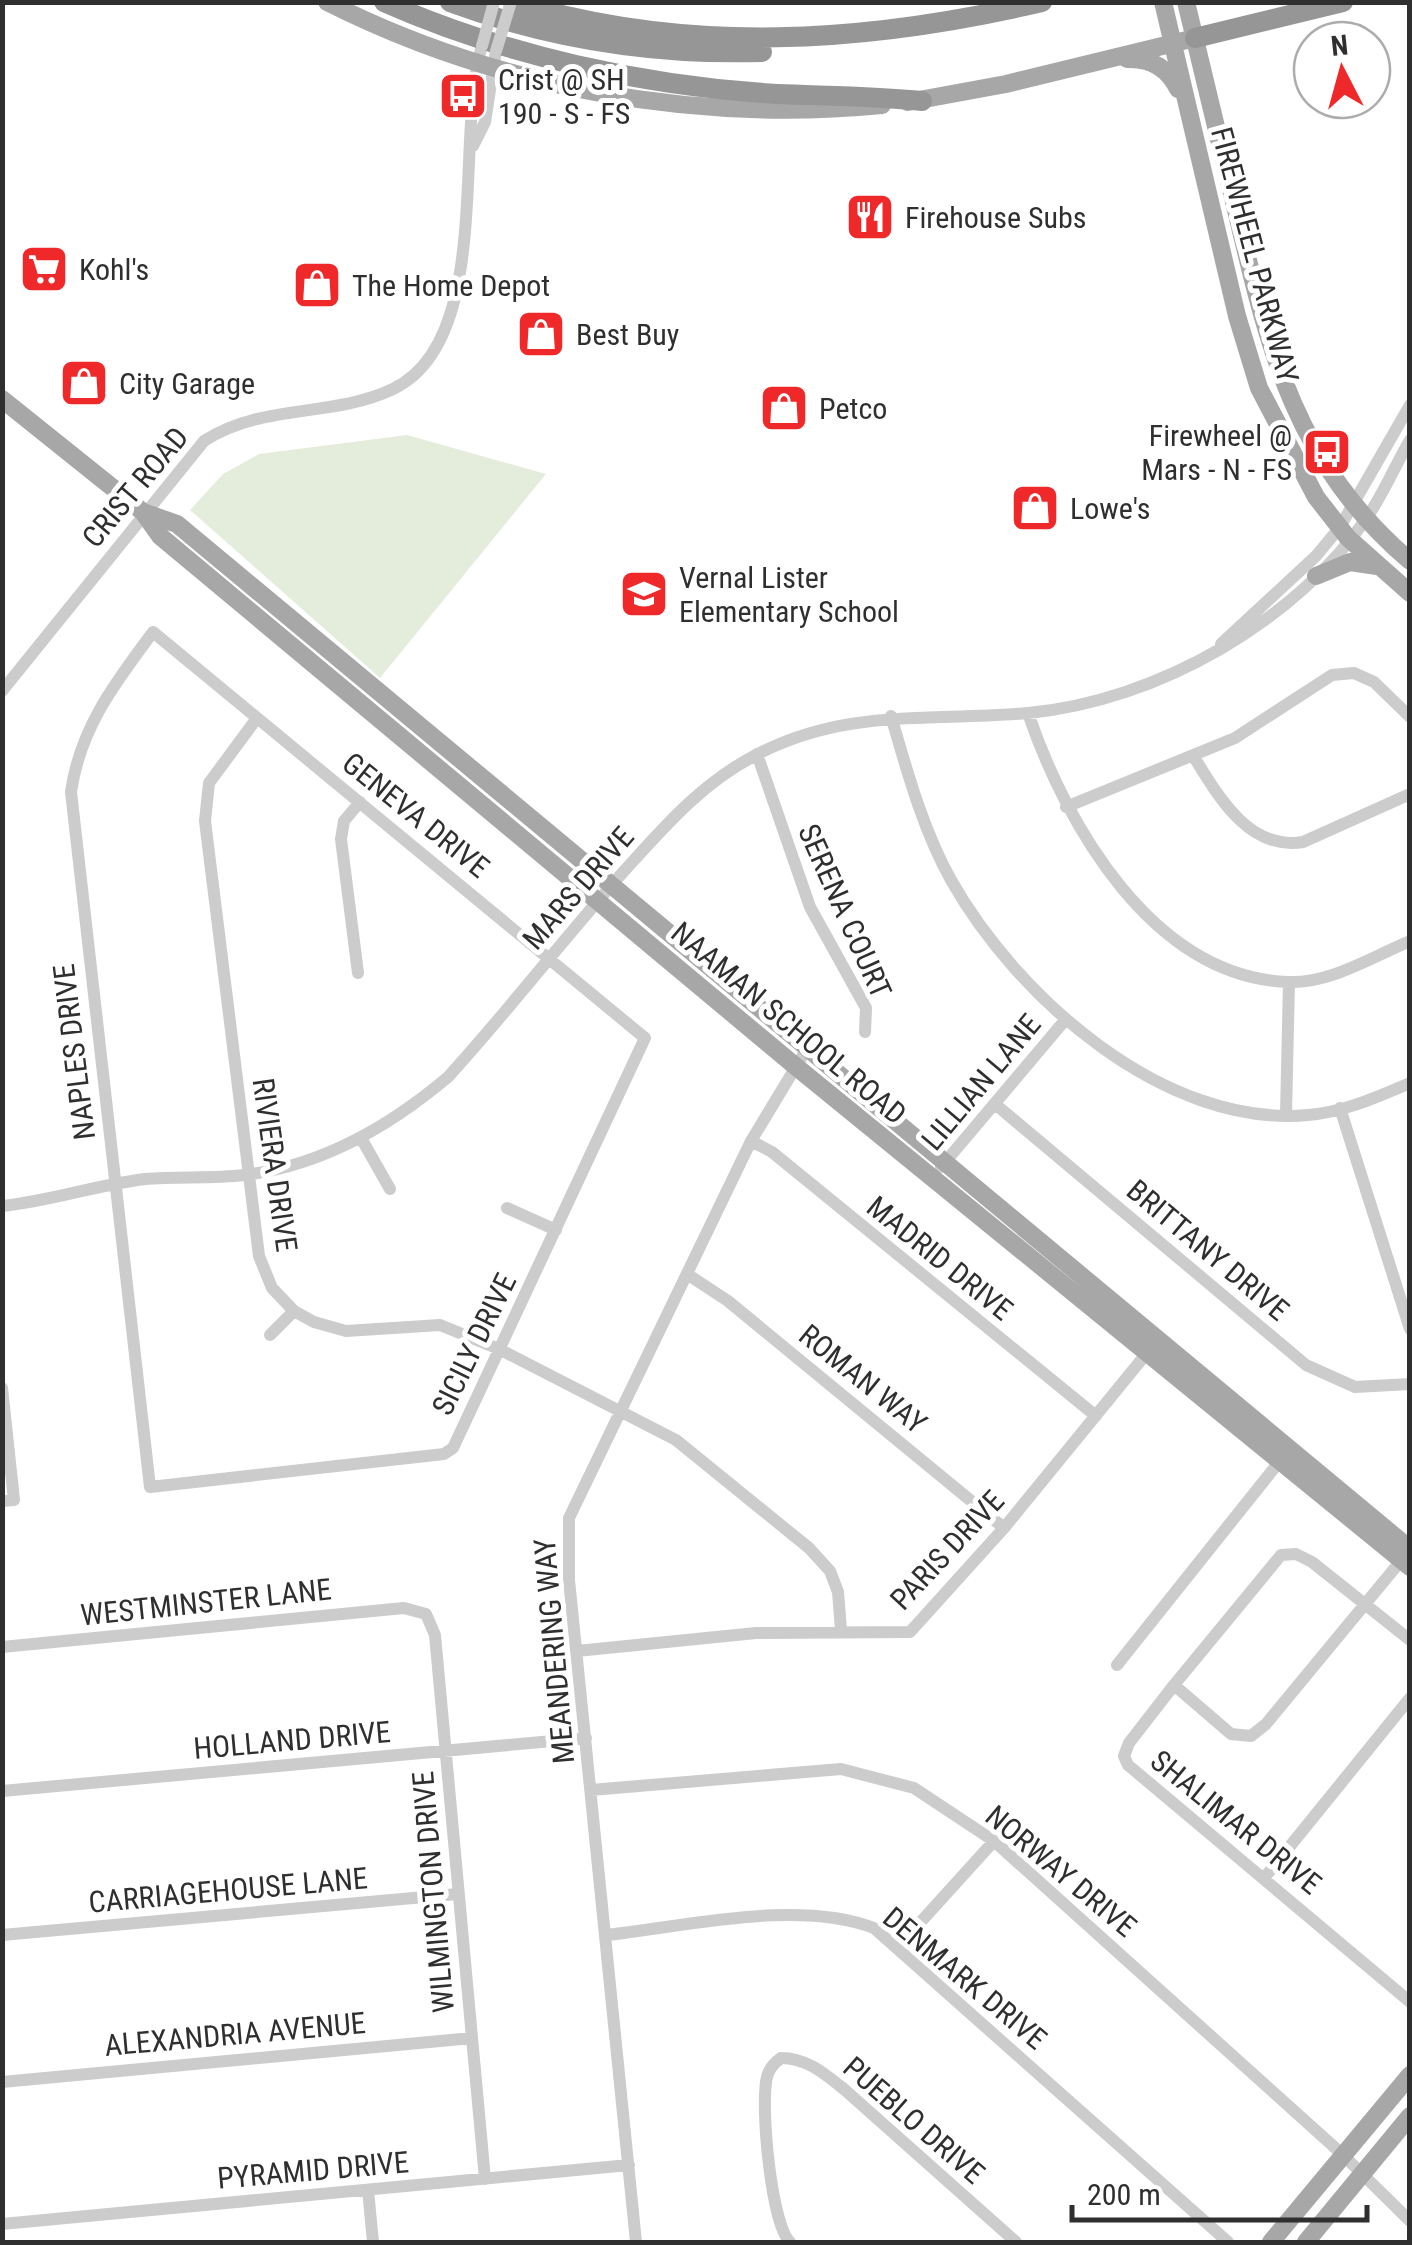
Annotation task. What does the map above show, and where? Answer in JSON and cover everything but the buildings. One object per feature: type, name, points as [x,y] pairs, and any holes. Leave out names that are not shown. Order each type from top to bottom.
[{"type":"highway","points":[[384,2],[468,33],[621,73],[775,94],[922,101]]},
{"type":"highway","points":[[450,2],[530,27],[620,46],[672,51],[788,51],[859,45],[899,31]]},
{"type":"highway","points":[[512,2],[611,25],[701,37],[809,39],[899,31],[1042,2]]},
{"type":"highway","points":[[1195,38],[1343,2]]},
{"type":"main road","points":[[327,2],[406,39],[486,57],[581,90],[679,106],[820,108],[922,101],[1195,38]]},
{"type":"main road","name":"FIREWHEEL PARKWAY","points":[[1164,2],[1244,342],[1274,422],[1316,497],[1344,533],[1410,592]]},
{"type":"main road","name":"FIREWHEEL PARKWAY","points":[[1186,2],[1266,339],[1296,414],[1360,512],[1410,560]]},
{"type":"main road","points":[[1053,70],[1147,60],[1172,77],[1189,111]]},
{"type":"main road","points":[[1244,342],[1266,339]]},
{"type":"main road","name":"NAAMAN SCHOOL ROAD","points":[[2,399],[143,512],[160,536],[598,900],[939,1170],[1407,1559]]},
{"type":"main road","name":"NAAMAN SCHOOL ROAD","points":[[143,512],[177,524],[612,885],[800,1057]]},
{"type":"main road","points":[[1316,576],[1350,562],[1382,568]]},
{"type":"main road","points":[[1270,2242],[1410,2075]]},
{"type":"main road","points":[[1306,2242],[1410,2116]]},
{"type":"street","name":"CRIST ROAD","points":[[2,691],[185,460],[227,426],[373,398],[406,382],[422,366],[454,302],[472,149],[468,120],[486,57],[494,2]]},
{"type":"street","name":"CRIST ROAD","points":[[486,57],[512,2]]},
{"type":"street","name":"MARS DRIVE","points":[[1360,512],[1410,405]]},
{"type":"street","name":"MARS DRIVE","points":[[2,1206],[50,1200],[115,1184],[248,1175],[312,1158],[361,1138],[416,1104],[448,1077],[688,801],[757,754],[812,732],[891,716],[1028,713],[1116,694],[1161,678],[1259,626],[1316,576],[1410,440]]},
{"type":"street","name":"MARS DRIVE","points":[[1219,646],[1344,533]]},
{"type":"street","name":"GENEVA DRIVE","points":[[153,632],[645,1038]]},
{"type":"street","name":"NAPLES DRIVE","points":[[150,1487],[72,792],[82,741],[101,703],[153,632]]},
{"type":"street","points":[[1066,807],[1234,738],[1332,675],[1354,672],[1374,682],[1410,717]]},
{"type":"street","points":[[1028,713],[1066,807],[1098,862],[1171,933],[1238,974],[1289,982],[1338,972],[1410,942]]},
{"type":"street","points":[[891,716],[913,790],[950,877],[987,937],[1066,1019],[1128,1064],[1185,1094],[1286,1114],[1340,1108],[1410,1083]]},
{"type":"street","name":"RIVIERA DRIVE","points":[[257,718],[216,772],[204,796],[259,1256],[272,1288],[294,1312]]},
{"type":"street","name":"SERENA COURT","points":[[757,754],[810,907],[866,1008],[865,1032]]},
{"type":"street","points":[[1194,757],[1234,816],[1260,836],[1287,844],[1303,842],[1410,794]]},
{"type":"street","points":[[358,973],[341,839],[344,821],[360,802]]},
{"type":"street","points":[[1286,1114],[1289,982]]},
{"type":"street","name":"LILLIAN LANE","points":[[939,1170],[1066,1019]]},
{"type":"street","name":"SICILY DRIVE","points":[[150,1487],[444,1454],[453,1448],[645,1038]]},
{"type":"street","name":"MEANDERING WAY","points":[[636,2242],[569,1580],[569,1518],[751,1142],[800,1057]]},
{"type":"street","name":"BRITTANY DRIVE","points":[[995,1104],[1306,1365],[1354,1387],[1410,1384]]},
{"type":"street","points":[[1340,1108],[1410,1329]]},
{"type":"street","points":[[361,1138],[390,1189]]},
{"type":"street","name":"MADRID DRIVE","points":[[751,1142],[772,1152],[1096,1416]]},
{"type":"street","points":[[508,1208],[556,1230]]},
{"type":"street","name":"ROMAN WAY","points":[[687,1274],[728,1301],[1004,1528]]},
{"type":"street","points":[[270,1336],[294,1312],[346,1331],[440,1326],[499,1349],[623,1410],[676,1440],[809,1548],[830,1571],[840,1606],[841,1630]]},
{"type":"street","name":"PARIS DRIVE","points":[[576,1651],[756,1633],[910,1632],[1004,1528],[1152,1346]]},
{"type":"street","points":[[2,1388],[8,1500]]},
{"type":"street","points":[[1117,1665],[1285,1454]]},
{"type":"street","name":"SHALIMAR DRIVE","points":[[1366,1604],[1312,1562],[1296,1554],[1281,1555],[1129,1742],[1124,1756],[1128,1766],[1410,2002]]},
{"type":"street","points":[[1174,1685],[1231,1734],[1251,1736],[1266,1724],[1407,1559]]},
{"type":"street","points":[[1366,1604],[1410,1640]]},
{"type":"street","name":"WESTMINSTER LANE","points":[[2,1647],[415,1609]]},
{"type":"street","name":"WILMINGTON DRIVE","points":[[415,1609],[426,1614],[435,1636],[485,2179]]},
{"type":"street","points":[[1265,1878],[1410,1698]]},
{"type":"street","name":"HOLLAND DRIVE","points":[[2,1791],[586,1738]]},
{"type":"street","name":"NORWAY DRIVE","points":[[591,1790],[840,1769],[914,1788],[994,1841],[1342,2154],[1410,2221]]},
{"type":"street","points":[[898,1947],[994,1841]]},
{"type":"street","name":"CARRIAGEHOUSE LANE","points":[[2,1935],[458,1894]]},
{"type":"street","name":"DENMARK DRIVE","points":[[606,1935],[802,1915],[846,1917],[874,1928],[1228,2242]]},
{"type":"street","name":"ALEXANDRIA AVENUE","points":[[2,2082],[472,2038]]},
{"type":"street","name":"PUEBLO DRIVE","points":[[790,2242],[777,2219],[765,2103],[772,2065],[781,2058],[796,2058],[814,2067],[1016,2242]]},
{"type":"street","name":"PYRAMID DRIVE","points":[[2,2224],[628,2165]]},
{"type":"street","points":[[368,2190],[373,2242]]},
{"type":"green space","points":[[407,435],[546,474],[380,678],[190,510],[223,474],[259,454]]},
{"type":"place","name":"Crist @ SH 190 - S - FS","points":[[463,96]]},
{"type":"place","name":"Firehouse Subs","points":[[870,217]]},
{"type":"place","name":"Kohl's","points":[[44,269]]},
{"type":"place","name":"The Home Depot","points":[[317,285]]},
{"type":"place","name":"Best Buy","points":[[541,334]]},
{"type":"place","name":"City Garage","points":[[84,383]]},
{"type":"place","name":"Petco","points":[[784,408]]},
{"type":"place","name":"Firewheel @ Mars - N - FS","points":[[1327,452]]},
{"type":"place","name":"Lowe's","points":[[1035,508]]},
{"type":"place","name":"Vernal Lister Elementary School","points":[[644,594]]}]
